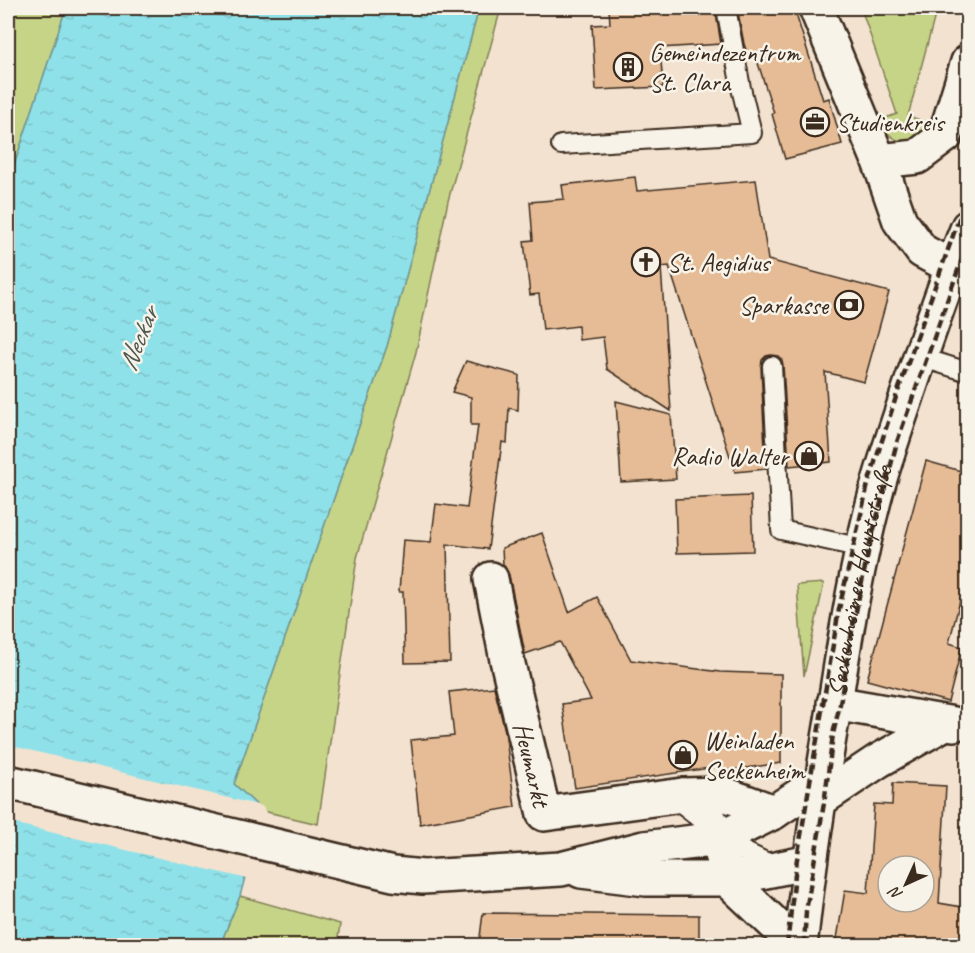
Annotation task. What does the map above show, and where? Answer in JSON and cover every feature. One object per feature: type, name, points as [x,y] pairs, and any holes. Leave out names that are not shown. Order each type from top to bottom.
[{"type":"main road","points":[[816,8],[879,161],[900,221],[922,251],[952,267]]},
{"type":"main road","points":[[879,161],[917,157],[956,144],[968,62]]},
{"type":"main road","name":"Seckenheimer Hauptstraße","points":[[799,945],[820,791],[862,548],[878,487],[920,357],[968,227]]},
{"type":"main road","name":"Heumarkt","points":[[491,579],[507,660],[544,814],[683,795],[724,794],[774,812]]},
{"type":"main road","points":[[834,703],[956,724]]},
{"type":"main road","points":[[8,782],[393,874],[423,877],[561,868],[644,848],[719,839],[956,724]]},
{"type":"main road","points":[[683,795],[707,814],[719,839],[727,879],[799,945]]},
{"type":"main road","points":[[561,868],[646,879],[727,879],[810,862]]},
{"type":"lane","points":[[561,145],[752,134],[726,8]]},
{"type":"lane","points":[[920,357],[968,372]]},
{"type":"lane","points":[[772,366],[781,530],[862,548]]},
{"type":"lane","points":[[719,839],[777,868],[805,897]]},
{"type":"green space","points":[[8,8],[66,8],[8,184]]},
{"type":"green space","points":[[479,8],[501,8],[448,201],[416,352],[357,558],[318,824],[263,811],[234,784],[387,346]]},
{"type":"green space","points":[[861,8],[937,8],[908,116],[932,124],[915,142],[898,140],[888,134],[877,121],[897,114]]},
{"type":"green space","points":[[824,583],[804,676],[797,585]]},
{"type":"green space","points":[[240,896],[340,924],[337,945],[220,945]]},
{"type":"water","name":"Neckar","points":[[66,8],[479,8],[387,346],[234,784],[263,811],[240,896],[220,945],[8,946],[8,184]]},
{"type":"pier","points":[[8,745],[262,806],[266,812],[248,879],[8,822]]},
{"type":"building","name":"Gemeindezentrum St. Clara","points":[[609,8],[715,8],[721,44],[660,48],[663,87],[596,90],[592,25],[610,24]]},
{"type":"building","points":[[752,8],[794,8],[823,100],[829,98],[842,144],[785,159],[772,114],[774,113],[756,57],[749,59],[744,44],[738,12]]},
{"type":"building","points":[[635,177],[637,191],[756,180],[768,260],[889,292],[864,382],[825,372],[831,462],[789,466],[783,365],[778,356],[771,355],[762,360],[761,367],[766,469],[735,472],[669,266],[661,267],[671,411],[607,369],[603,337],[579,340],[578,326],[543,330],[539,294],[530,295],[524,241],[533,240],[530,202],[564,199],[562,185]]},
{"type":"building","points":[[466,361],[519,375],[518,410],[509,408],[507,443],[502,442],[488,549],[447,544],[450,662],[405,663],[403,592],[399,592],[403,540],[431,542],[436,504],[467,508],[478,425],[471,425],[471,397],[452,392]]},
{"type":"building","points":[[616,401],[671,415],[676,479],[621,482]]},
{"type":"building","points":[[926,461],[968,473],[968,570],[949,643],[962,647],[948,702],[867,680]]},
{"type":"building","points":[[751,496],[753,551],[677,553],[675,499]]},
{"type":"building","points":[[542,533],[569,612],[597,597],[631,660],[720,672],[781,674],[781,763],[724,771],[723,766],[575,788],[562,704],[591,700],[560,642],[525,654],[509,575],[503,565],[502,548]]},
{"type":"building","points":[[494,687],[505,731],[515,807],[420,824],[411,740],[454,736],[449,692]]},
{"type":"building","points":[[893,783],[946,786],[939,903],[968,908],[968,945],[836,945],[845,890],[868,893],[874,804],[892,805]]},
{"type":"building","points":[[483,913],[699,915],[699,945],[479,945]]},
{"type":"railway","points":[[787,946],[796,865],[839,609],[868,484],[897,394],[968,193]]},
{"type":"railway","points":[[804,946],[806,911],[833,734],[869,548],[897,442],[968,242]]},
{"type":"place","name":"Gemeindezentrum St. Clara","points":[[628,67]]},
{"type":"place","name":"Studienkreis","points":[[815,122]]},
{"type":"place","name":"St. Aegidius","points":[[646,262]]},
{"type":"place","name":"Sparkasse","points":[[849,305]]},
{"type":"place","name":"Radio Walter","points":[[809,456]]},
{"type":"place","name":"Weinladen Seckenheim","points":[[683,755]]}]
